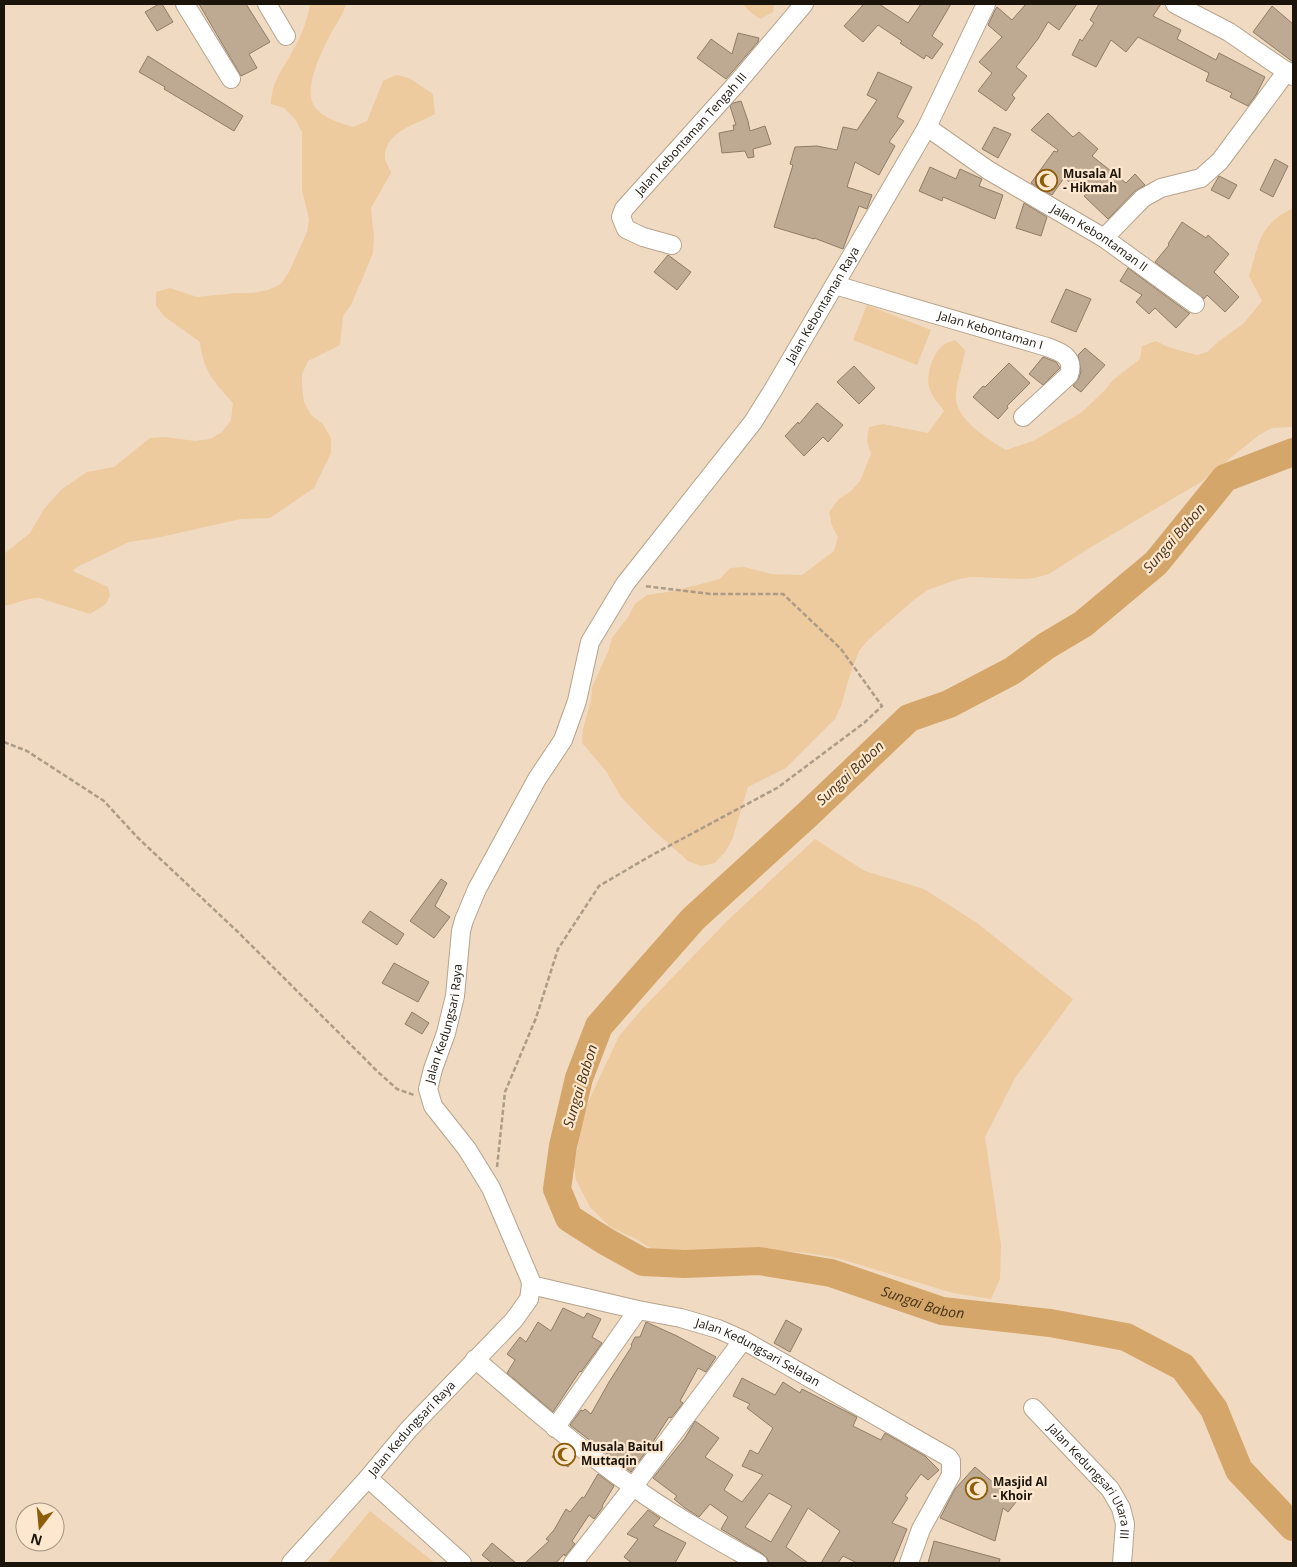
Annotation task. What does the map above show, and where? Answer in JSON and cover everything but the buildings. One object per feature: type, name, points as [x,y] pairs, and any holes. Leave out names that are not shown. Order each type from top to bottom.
[{"type":"street","points":[[185,4],[231,79]]},
{"type":"street","points":[[267,4],[286,36]]},
{"type":"street","name":"Jalan Kebontaman Tengah III","points":[[672,245],[626,230],[621,217],[624,209],[768,48],[804,4]]},
{"type":"street","name":"Jalan Kebontaman Raya","points":[[626,584],[753,422],[927,127],[986,4]]},
{"type":"street","points":[[1104,238],[1143,198],[1161,188],[1201,178],[1220,161],[1290,73],[1229,32],[1175,4]]},
{"type":"street","name":"Jalan Kebontaman II","points":[[927,127],[988,170],[1104,238],[1195,304]]},
{"type":"street","name":"Jalan Kebontaman I","points":[[835,285],[1047,347],[1067,356],[1071,361],[1069,375],[1023,417]]},
{"type":"street","name":"Jalan Kedungsari Raya","points":[[291,1563],[368,1478],[409,1429],[526,1306],[531,1285],[491,1188],[467,1149],[433,1106],[428,1089],[446,1033],[455,996],[461,931],[464,920],[477,889],[537,779],[563,740],[577,701],[590,642],[626,584]]},
{"type":"street","name":"Jalan Kedungsari Selatan","points":[[531,1285],[681,1318],[718,1329],[743,1340],[948,1457],[951,1461],[951,1475],[922,1530],[909,1563]]},
{"type":"street","points":[[555,1428],[638,1310]]},
{"type":"street","points":[[573,1563],[633,1487],[743,1340]]},
{"type":"street","points":[[476,1359],[555,1428],[633,1487],[700,1530],[758,1563]]},
{"type":"street","name":"Jalan Kedungsari Utara III","points":[[1033,1408],[1110,1489],[1121,1508],[1126,1524],[1122,1563]]},
{"type":"street","points":[[368,1478],[462,1563]]},
{"type":"path","points":[[491,1188],[499,1163],[505,1092],[536,1018],[558,949],[599,886],[652,854],[777,788],[864,723],[882,706],[841,649],[783,594],[711,594],[626,584]]},
{"type":"path","points":[[4,742],[28,752],[104,801],[138,837],[238,932],[378,1072],[397,1089],[409,1094],[430,1097]]},
{"type":"shaded area","points":[[310,4],[346,4],[323,50],[313,76],[311,85],[312,101],[318,111],[329,118],[353,127],[367,121],[383,81],[396,75],[409,78],[433,94],[435,114],[403,130],[390,141],[386,149],[385,158],[391,173],[371,208],[374,237],[373,253],[351,305],[343,316],[340,345],[308,361],[302,374],[304,402],[311,415],[323,424],[331,438],[331,453],[314,488],[270,518],[241,519],[156,538],[129,542],[77,567],[73,571],[108,587],[110,595],[106,604],[90,614],[39,598],[4,606],[4,554],[30,533],[44,509],[62,489],[87,472],[114,467],[150,438],[166,437],[195,441],[210,439],[222,432],[231,420],[233,403],[210,376],[204,361],[200,342],[165,317],[156,306],[156,292],[170,288],[197,297],[252,293],[268,290],[281,284],[289,272],[307,232],[309,219],[302,190],[302,132],[295,119],[284,108],[271,104],[275,84],[300,36]]},
{"type":"shaded area","points":[[743,4],[774,4],[773,12],[760,19]]},
{"type":"shaded area","points":[[1293,208],[1293,427],[1272,428],[1259,435],[1201,482],[1049,574],[1022,579],[970,577],[955,580],[928,590],[915,599],[868,640],[859,651],[835,719],[786,768],[748,787],[732,840],[725,852],[715,863],[701,866],[688,861],[651,828],[621,797],[606,771],[582,743],[583,729],[591,700],[592,687],[608,652],[612,638],[635,604],[647,595],[674,591],[720,579],[730,568],[744,567],[772,574],[802,575],[834,551],[838,537],[832,526],[829,512],[839,499],[851,491],[860,481],[871,454],[867,441],[869,427],[883,424],[928,433],[944,411],[930,391],[928,377],[935,355],[947,343],[955,340],[965,350],[956,392],[956,402],[960,410],[965,419],[981,434],[1006,450],[1033,441],[1082,412],[1113,380],[1140,359],[1142,346],[1156,341],[1168,347],[1197,355],[1207,352],[1243,324],[1262,301],[1249,276],[1259,244],[1262,236],[1273,221]]},
{"type":"shaded area","points":[[867,305],[931,330],[917,365],[853,340]]},
{"type":"shaded area","points":[[815,839],[865,871],[924,889],[977,923],[1073,999],[1015,1078],[985,1137],[1001,1245],[1000,1279],[991,1299],[953,1293],[837,1258],[807,1253],[758,1249],[737,1252],[652,1249],[610,1227],[590,1207],[576,1180],[574,1166],[585,1109],[619,1036],[643,1008],[728,920]]},
{"type":"shaded area","points":[[370,1511],[435,1563],[327,1563]]},
{"type":"waterway","name":"Sungai Babon","points":[[1293,452],[1225,478],[1156,563],[1083,624],[1046,646],[1012,671],[949,704],[909,718],[807,815],[693,919],[599,1026],[579,1078],[563,1146],[557,1189],[569,1218],[643,1262],[685,1264],[759,1261],[831,1273],[942,1311],[1050,1323],[1126,1337],[1183,1367],[1214,1409],[1239,1470],[1293,1527]]},
{"type":"place","name":"Musala Al - Hikmah","points":[[1047,181]]},
{"type":"place","name":"Musala Baitul Muttaqin","points":[[565,1454]]},
{"type":"place","name":"Masjid Al - Khoir","points":[[977,1489]]}]
